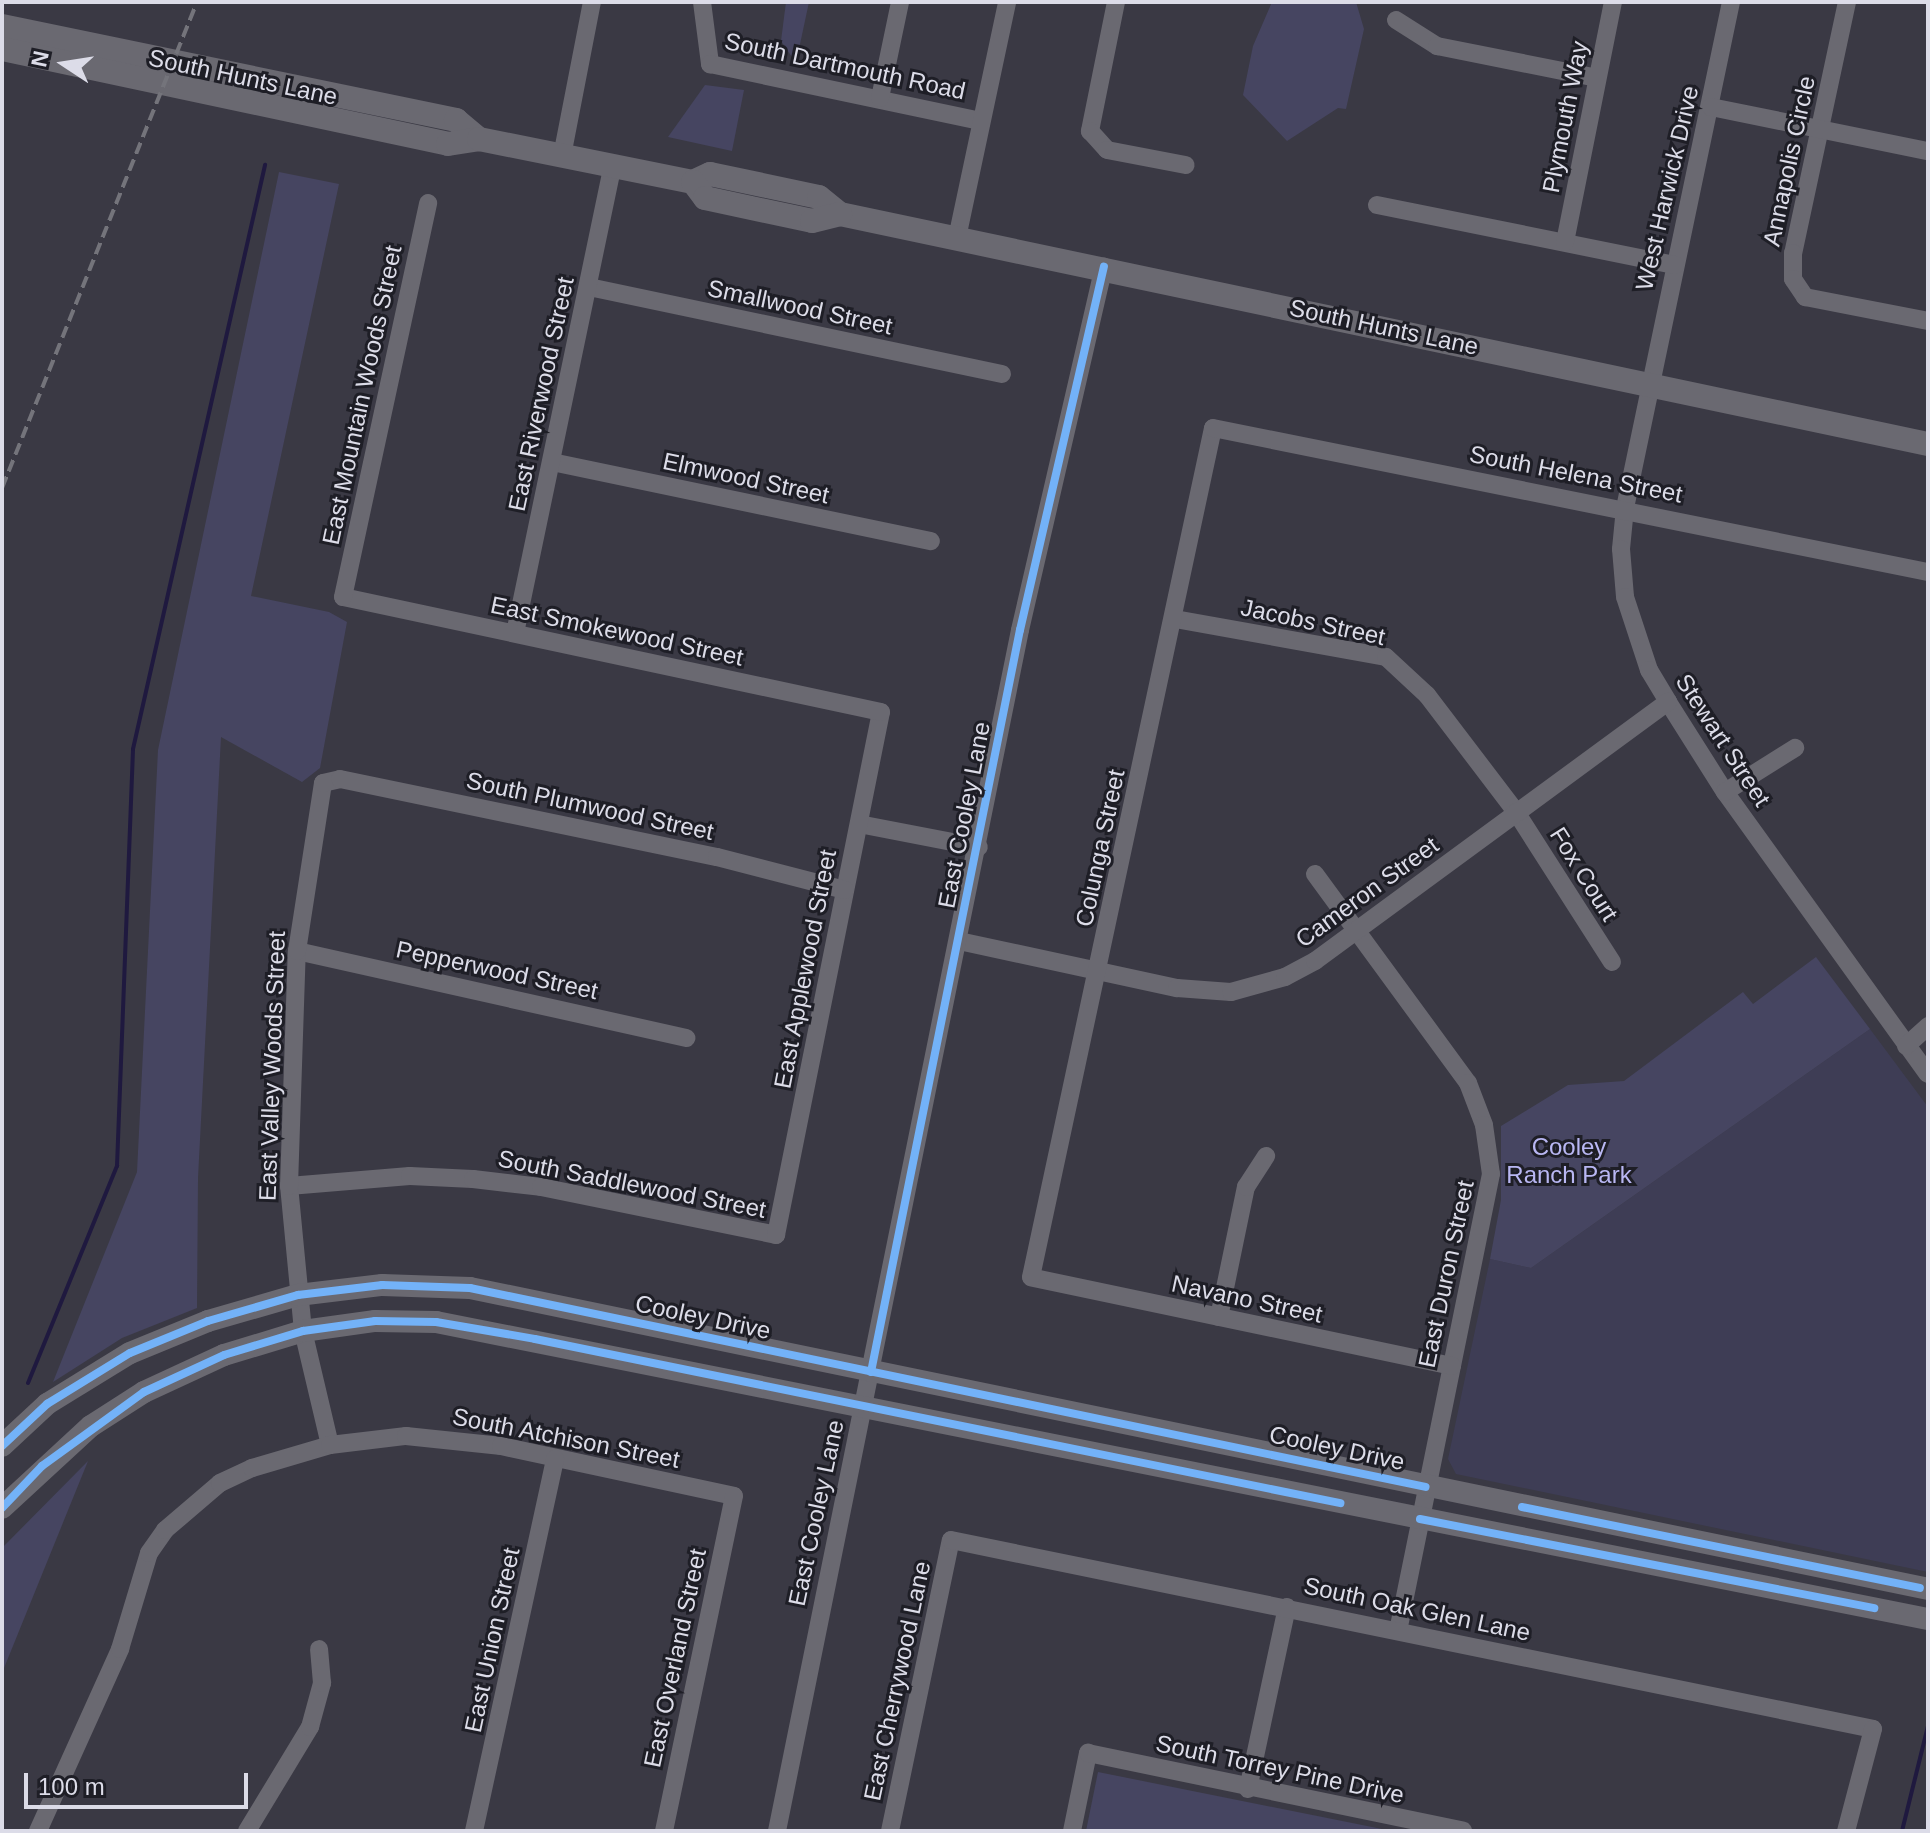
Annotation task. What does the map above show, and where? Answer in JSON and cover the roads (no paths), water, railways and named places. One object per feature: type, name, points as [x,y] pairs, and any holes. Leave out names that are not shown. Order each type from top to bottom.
[{"type":"main road","name":"South Hunts Lane","points":[[2,26],[109,60]]},
{"type":"main road","name":"South Hunts Lane","points":[[2,49],[109,60],[230,85],[456,120],[479,139],[693,182],[710,174],[819,197],[840,214],[1104,267],[1928,444]]},
{"type":"street","points":[[562,156],[592,2]]},
{"type":"street","name":"South Dartmouth Road","points":[[702,2],[710,64],[981,121]]},
{"type":"street","points":[[880,98],[900,2]]},
{"type":"street","points":[[957,238],[1007,2]]},
{"type":"street","points":[[1116,2],[1090,131],[1107,150],[1186,165]]},
{"type":"street","name":"Plymouth Way","points":[[1565,242],[1613,2]]},
{"type":"street","name":"West Harwick Drive","points":[[1648,383],[1711,107],[1731,2]]},
{"type":"street","name":"Annapolis Circle","points":[[1847,2],[1793,253],[1797,290],[1819,300],[1928,321]]},
{"type":"street","points":[[1396,20],[1437,46],[1597,78]]},
{"type":"street","points":[[1711,107],[1928,151]]},
{"type":"street","name":"East Riverwood Street","points":[[515,633],[613,165]]},
{"type":"street","name":"East Mountain Woods Street","points":[[343,597],[428,203]]},
{"type":"street","points":[[1377,205],[1675,265]]},
{"type":"street","name":"East Cooley Lane","points":[[777,1831],[979,847],[1020,630],[1104,267]]},
{"type":"street","name":"Smallwood Street","points":[[589,287],[1002,374]]},
{"type":"street","name":"Stewart Street","points":[[1648,383],[1625,508],[1621,549],[1625,597],[1649,670],[1725,792],[1928,1074]]},
{"type":"street","name":"South Helena Street","points":[[1213,428],[1625,508],[1928,572]]},
{"type":"street","name":"Colunga Street","points":[[1031,1277],[1175,619],[1213,428]]},
{"type":"street","name":"Elmwood Street","points":[[552,462],[931,541]]},
{"type":"street","name":"East Smokewood Street","points":[[343,597],[881,712]]},
{"type":"street","name":"Jacobs Street","points":[[1175,619],[1386,657],[1427,695],[1516,812]]},
{"type":"street","name":"Cameron Street","points":[[959,941],[1177,988],[1231,992],[1285,977],[1357,931],[1668,702]]},
{"type":"street","name":"East Applewood Street","points":[[776,1235],[881,712]]},
{"type":"street","points":[[1725,792],[1795,748]]},
{"type":"street","name":"South Plumwood Street","points":[[323,783],[340,779],[717,857],[845,890]]},
{"type":"street","name":"East Valley Woods Street","points":[[323,783],[297,951],[289,1186],[303,1331],[330,1445]]},
{"type":"street","name":"Fox Court","points":[[1516,812],[1612,962]]},
{"type":"street","points":[[859,824],[979,847]]},
{"type":"street","name":"East Duron Street","points":[[1315,874],[1468,1083],[1484,1125],[1490,1193],[1398,1630]]},
{"type":"street","name":"Pepperwood Street","points":[[297,951],[686,1038]]},
{"type":"street","points":[[1906,1046],[1928,1026]]},
{"type":"street","points":[[1219,1317],[1246,1187],[1266,1156]]},
{"type":"street","name":"South Saddlewood Street","points":[[289,1186],[410,1176],[473,1179],[541,1187],[776,1235]]},
{"type":"street","name":"Navano Street","points":[[1031,1277],[1452,1366]]},
{"type":"street","name":"Cooley Drive","points":[[2,1446],[47,1404],[130,1353],[208,1321],[298,1295],[382,1285],[470,1288],[1924,1588]]},
{"type":"street","points":[[2,1508],[42,1466],[144,1392],[224,1355],[303,1331],[375,1321],[436,1322],[1922,1617]]},
{"type":"street","name":"South Atchison Street","points":[[38,1831],[120,1649],[149,1553],[165,1530],[220,1483],[282,1457],[330,1445],[406,1436],[452,1438],[734,1496]]},
{"type":"street","name":"East Union Street","points":[[474,1831],[555,1459]]},
{"type":"street","name":"East Overland Street","points":[[669,1830],[734,1496]]},
{"type":"street","name":"South Oak Glen Lane","points":[[951,1540],[1873,1729],[1846,1831]]},
{"type":"street","name":"East Cherrywood Lane","points":[[890,1831],[951,1540]]},
{"type":"street","points":[[1874,1608],[1880,1580]]},
{"type":"street","points":[[1248,1789],[1287,1607]]},
{"type":"street","points":[[253,1828],[310,1727],[322,1683],[319,1649]]},
{"type":"street","name":"South Torrey Pine Drive","points":[[1072,1831],[1088,1753],[1460,1831]]},
{"type":"waterway","points":[[28,1383],[117,1166],[133,749],[265,165]]},
{"type":"waterway","points":[[1902,1831],[1928,1726]]},
{"type":"railway","points":[[2,488],[197,2]]},
{"type":"park label","name":"Cooley Ranch Park","points":[[1569,1161]]}]
